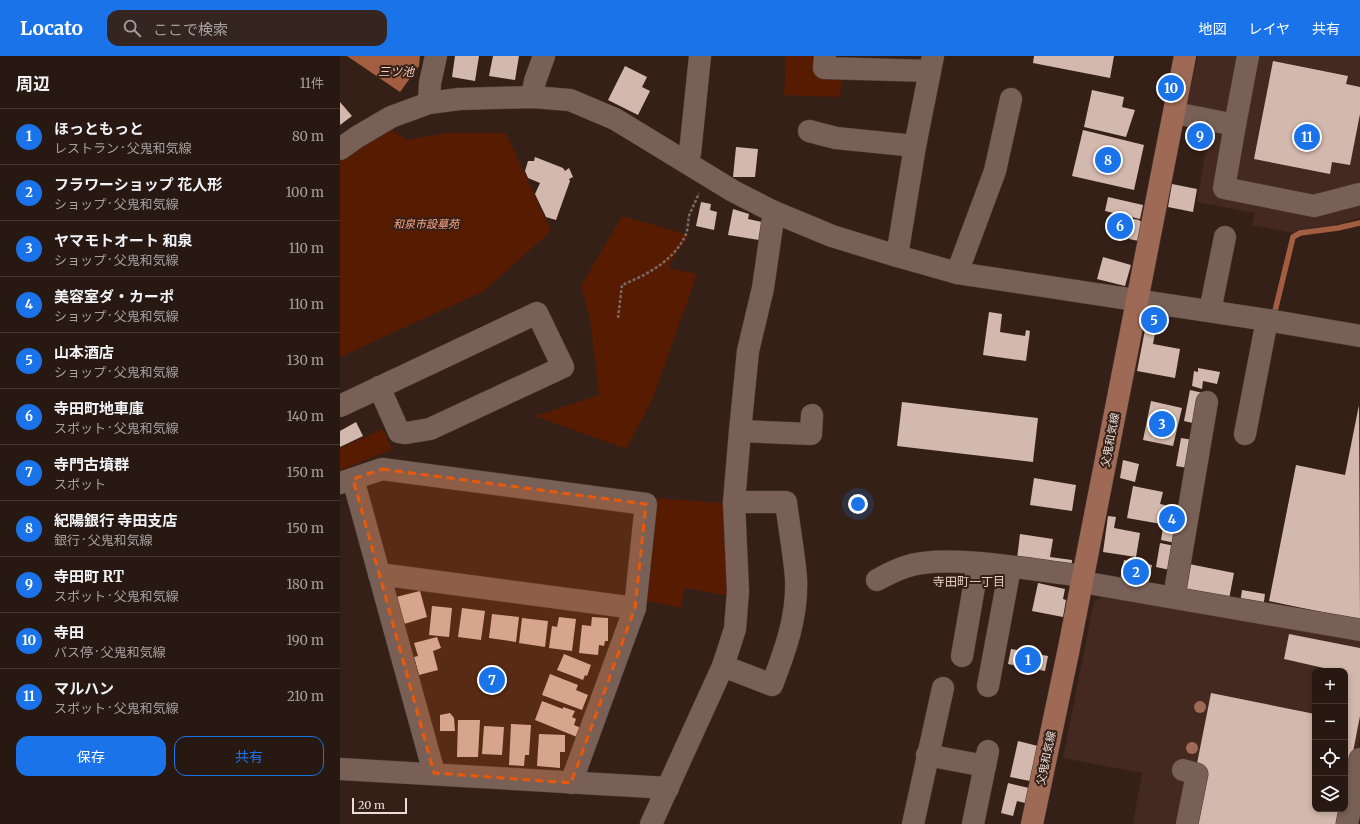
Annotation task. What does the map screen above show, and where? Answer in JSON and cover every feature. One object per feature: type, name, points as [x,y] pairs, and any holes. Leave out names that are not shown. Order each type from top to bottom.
[{"type":"main road","name":"父鬼和気線","points":[[1032,824],[1082,582],[1186,56]]},
{"type":"street","points":[[429,103],[430,83],[436,56]]},
{"type":"street","points":[[532,97],[535,82],[544,56]]},
{"type":"street","points":[[686,161],[690,150],[700,56]]},
{"type":"street","points":[[825,56],[824,68],[931,64],[915,146],[897,256]]},
{"type":"street","points":[[1248,56],[1224,188],[1314,206],[1360,194]]},
{"type":"street","points":[[340,149],[356,137],[391,117],[429,103],[459,99],[532,97],[570,100],[615,119],[774,212],[832,236],[897,256],[957,273],[1210,311],[1360,336]]},
{"type":"street","points":[[957,273],[995,171],[1011,99]]},
{"type":"street","points":[[1175,113],[1235,125]]},
{"type":"street","points":[[808,131],[836,138],[915,146]]},
{"type":"street","points":[[651,824],[723,666],[735,629],[738,591],[734,502],[740,431],[748,351],[762,288],[774,212]]},
{"type":"street","points":[[1210,311],[1225,237]]},
{"type":"street","points":[[340,406],[379,387],[536,313],[563,367],[430,429],[406,433],[399,432],[379,387]]},
{"type":"street","points":[[1245,434],[1267,320]]},
{"type":"street","points":[[1174,597],[1184,492],[1207,402]]},
{"type":"street","points":[[740,431],[811,434],[812,415]]},
{"type":"street","points":[[434,773],[379,574],[346,481],[382,469],[646,504],[635,608],[570,783]]},
{"type":"street","points":[[723,666],[772,686],[788,640],[794,608],[796,579],[786,502],[734,502]]},
{"type":"street","points":[[877,580],[904,562],[978,564],[1074,575],[1082,582],[1360,630]]},
{"type":"street","points":[[962,656],[978,564]]},
{"type":"street","points":[[988,686],[1010,568]]},
{"type":"street","points":[[379,574],[635,608]]},
{"type":"street","points":[[913,824],[943,688]]},
{"type":"street","points":[[928,755],[987,759],[973,824]]},
{"type":"street","points":[[1347,824],[1360,759]]},
{"type":"street","points":[[340,769],[434,773],[570,783],[668,788]]},
{"type":"street","points":[[1182,770],[1197,774],[1187,824]]},
{"type":"path","points":[[618,318],[622,285],[638,278],[666,261],[679,247],[686,233],[689,217],[708,174]]},
{"type":"highlighted area","points":[[382,469],[646,504],[635,608],[571,783],[434,773],[353,479]]},
{"type":"shaded area","points":[[1198,56],[1360,56],[1360,218],[1335,225],[1297,230],[1293,233],[1252,225],[1255,213],[1197,202],[1209,131],[1182,126]]},
{"type":"shaded area","points":[[1103,597],[1360,640],[1360,737],[1348,798],[1348,668],[1312,668],[1312,812],[1345,812],[1343,824],[1133,824],[1142,773],[1063,758],[1094,601]]},
{"type":"green space","points":[[786,56],[819,56],[842,76],[840,97],[784,95]]},
{"type":"green space","name":"和泉市設墓苑","points":[[392,130],[407,140],[446,133],[506,133],[551,231],[484,291],[340,357],[340,160],[358,147]]},
{"type":"green space","points":[[622,216],[689,235],[670,264],[669,268],[697,274],[653,398],[626,449],[535,416],[599,395],[590,320],[581,286]]},
{"type":"green space","points":[[383,429],[392,449],[340,471],[340,448]]},
{"type":"green space","points":[[655,498],[723,503],[730,596],[685,588],[681,608],[644,600]]},
{"type":"water","name":"三ツ池","points":[[347,56],[420,56],[419,66],[400,92]]},
{"type":"building","points":[[455,56],[479,56],[475,81],[452,77]]},
{"type":"building","points":[[493,56],[519,56],[515,80],[489,76]]},
{"type":"building","points":[[1034,56],[1114,56],[1110,78],[1033,63]]},
{"type":"building","points":[[1273,61],[1348,76],[1346,84],[1360,87],[1360,114],[1350,165],[1332,162],[1330,174],[1254,159]]},
{"type":"building","points":[[625,66],[647,77],[642,87],[650,91],[638,115],[608,100]]},
{"type":"building","points":[[1092,90],[1124,97],[1122,107],[1135,110],[1126,137],[1084,127]]},
{"type":"building","points":[[340,102],[352,116],[340,125]]},
{"type":"building","points":[[1083,130],[1144,145],[1134,190],[1072,176]]},
{"type":"building","points":[[1198,131],[1204,132],[1202,141],[1196,139]]},
{"type":"building","points":[[736,147],[758,149],[755,177],[733,177]]},
{"type":"building","points":[[535,157],[563,168],[565,171],[569,168],[573,177],[569,179],[570,181],[556,220],[546,217],[535,194],[540,183],[528,178],[525,171],[528,161],[534,161]]},
{"type":"building","points":[[1172,184],[1197,189],[1193,212],[1168,207]]},
{"type":"building","points":[[1108,197],[1143,205],[1140,219],[1105,211]]},
{"type":"building","points":[[701,202],[711,204],[710,210],[717,212],[714,230],[696,226]]},
{"type":"building","points":[[733,209],[749,214],[748,219],[762,222],[759,240],[728,235]]},
{"type":"building","points":[[1114,214],[1131,218],[1126,239],[1109,235]]},
{"type":"building","points":[[1134,219],[1139,220],[1143,224],[1139,241],[1129,239]]},
{"type":"building","points":[[1103,257],[1131,265],[1125,286],[1097,279]]},
{"type":"building","points":[[1149,309],[1164,312],[1160,334],[1155,333],[1153,344],[1180,349],[1175,378],[1137,371]]},
{"type":"building","points":[[989,312],[1002,314],[1000,332],[1025,336],[1026,330],[1030,331],[1026,361],[983,355]]},
{"type":"building","points":[[1198,368],[1220,372],[1217,384],[1203,381],[1202,389],[1192,386],[1194,371],[1198,372]]},
{"type":"building","points":[[1190,390],[1203,393],[1197,424],[1184,421]]},
{"type":"building","points":[[1151,401],[1182,408],[1173,446],[1143,440]]},
{"type":"building","points":[[902,402],[1038,418],[1033,462],[897,446]]},
{"type":"building","points":[[1359,405],[1360,620],[1269,601],[1296,465],[1345,475]]},
{"type":"building","points":[[356,422],[363,436],[340,447],[340,431]]},
{"type":"building","points":[[1181,438],[1193,440],[1188,468],[1176,466]]},
{"type":"building","points":[[1123,460],[1139,464],[1135,482],[1120,478]]},
{"type":"building","points":[[1034,478],[1076,485],[1072,511],[1030,505]]},
{"type":"building","points":[[1133,486],[1163,492],[1160,504],[1165,505],[1161,524],[1127,518]]},
{"type":"building","points":[[1166,508],[1180,511],[1175,543],[1161,540]]},
{"type":"building","points":[[1108,516],[1116,517],[1114,528],[1140,533],[1136,557],[1103,552]]},
{"type":"building","points":[[1020,534],[1053,539],[1050,557],[1072,560],[1071,572],[1017,559]]},
{"type":"building","points":[[1160,543],[1175,546],[1170,570],[1156,567]]},
{"type":"building","points":[[1124,560],[1152,565],[1148,584],[1120,580]]},
{"type":"building","points":[[1189,564],[1234,573],[1229,599],[1184,590]]},
{"type":"building","points":[[1038,583],[1065,589],[1063,599],[1066,600],[1063,617],[1032,611]]},
{"type":"building","points":[[1242,590],[1265,594],[1263,608],[1240,604]]},
{"type":"building","points":[[420,591],[427,617],[404,624],[396,597]]},
{"type":"building","points":[[432,606],[452,608],[449,637],[429,635]]},
{"type":"building","points":[[462,608],[485,611],[481,640],[458,637]]},
{"type":"building","points":[[492,614],[519,617],[516,642],[489,638]]},
{"type":"building","points":[[559,617],[576,619],[572,651],[549,648],[552,626],[557,627]]},
{"type":"building","points":[[592,617],[608,618],[608,641],[605,641],[604,646],[599,645],[598,655],[579,653],[582,625],[591,626]]},
{"type":"building","points":[[522,618],[548,621],[545,647],[519,643]]},
{"type":"building","points":[[1289,634],[1360,648],[1360,716],[1348,778],[1348,668],[1324,668],[1284,659]]},
{"type":"building","points":[[437,637],[441,648],[433,651],[438,670],[419,675],[414,657],[418,656],[414,643]]},
{"type":"building","points":[[1011,649],[1048,656],[1045,671],[1008,664]]},
{"type":"building","points":[[564,654],[591,665],[587,676],[585,675],[583,680],[557,670]]},
{"type":"building","points":[[550,674],[578,685],[576,690],[588,695],[582,710],[542,695]]},
{"type":"building","points":[[1211,693],[1312,713],[1312,812],[1341,812],[1339,824],[1185,824]]},
{"type":"building","points":[[542,701],[563,709],[563,707],[575,711],[572,717],[576,719],[574,725],[581,728],[577,737],[535,720]]},
{"type":"building","points":[[450,713],[454,718],[455,731],[440,731],[440,715]]},
{"type":"building","points":[[458,720],[480,720],[478,757],[457,757]]},
{"type":"building","points":[[511,724],[531,725],[529,755],[525,755],[524,766],[509,765]]},
{"type":"building","points":[[484,726],[504,727],[502,755],[482,754]]},
{"type":"building","points":[[539,734],[565,735],[565,752],[560,752],[560,768],[537,766]]},
{"type":"building","points":[[1018,741],[1038,746],[1030,781],[1010,777]]},
{"type":"building","points":[[1008,783],[1029,788],[1025,803],[1017,801],[1013,816],[1001,813]]},
{"type":"waterway","points":[[1275,311],[1293,237],[1300,233],[1338,228],[1360,223]]},
{"type":"place","name":"寺田","points":[[1171,88]]},
{"type":"place","name":"寺田町 RT","points":[[1200,136]]},
{"type":"place","name":"マルハン","points":[[1307,137]]},
{"type":"place","name":"紀陽銀行 寺田支店","points":[[1108,160]]},
{"type":"place","name":"寺田町地車庫","points":[[1120,226]]},
{"type":"place","name":"山本酒店","points":[[1154,320]]},
{"type":"place","name":"ヤマモトオート 和泉","points":[[1162,424]]},
{"type":"place","name":"美容室ダ・カーポ","points":[[1172,519]]},
{"type":"place","name":"フラワーショップ 花人形","points":[[1136,572]]},
{"type":"place","name":"ほっともっと","points":[[1028,660]]},
{"type":"place","name":"寺門古墳群","points":[[492,680]]},
{"type":"district","name":"寺田町一丁目","points":[[969,581]]}]
